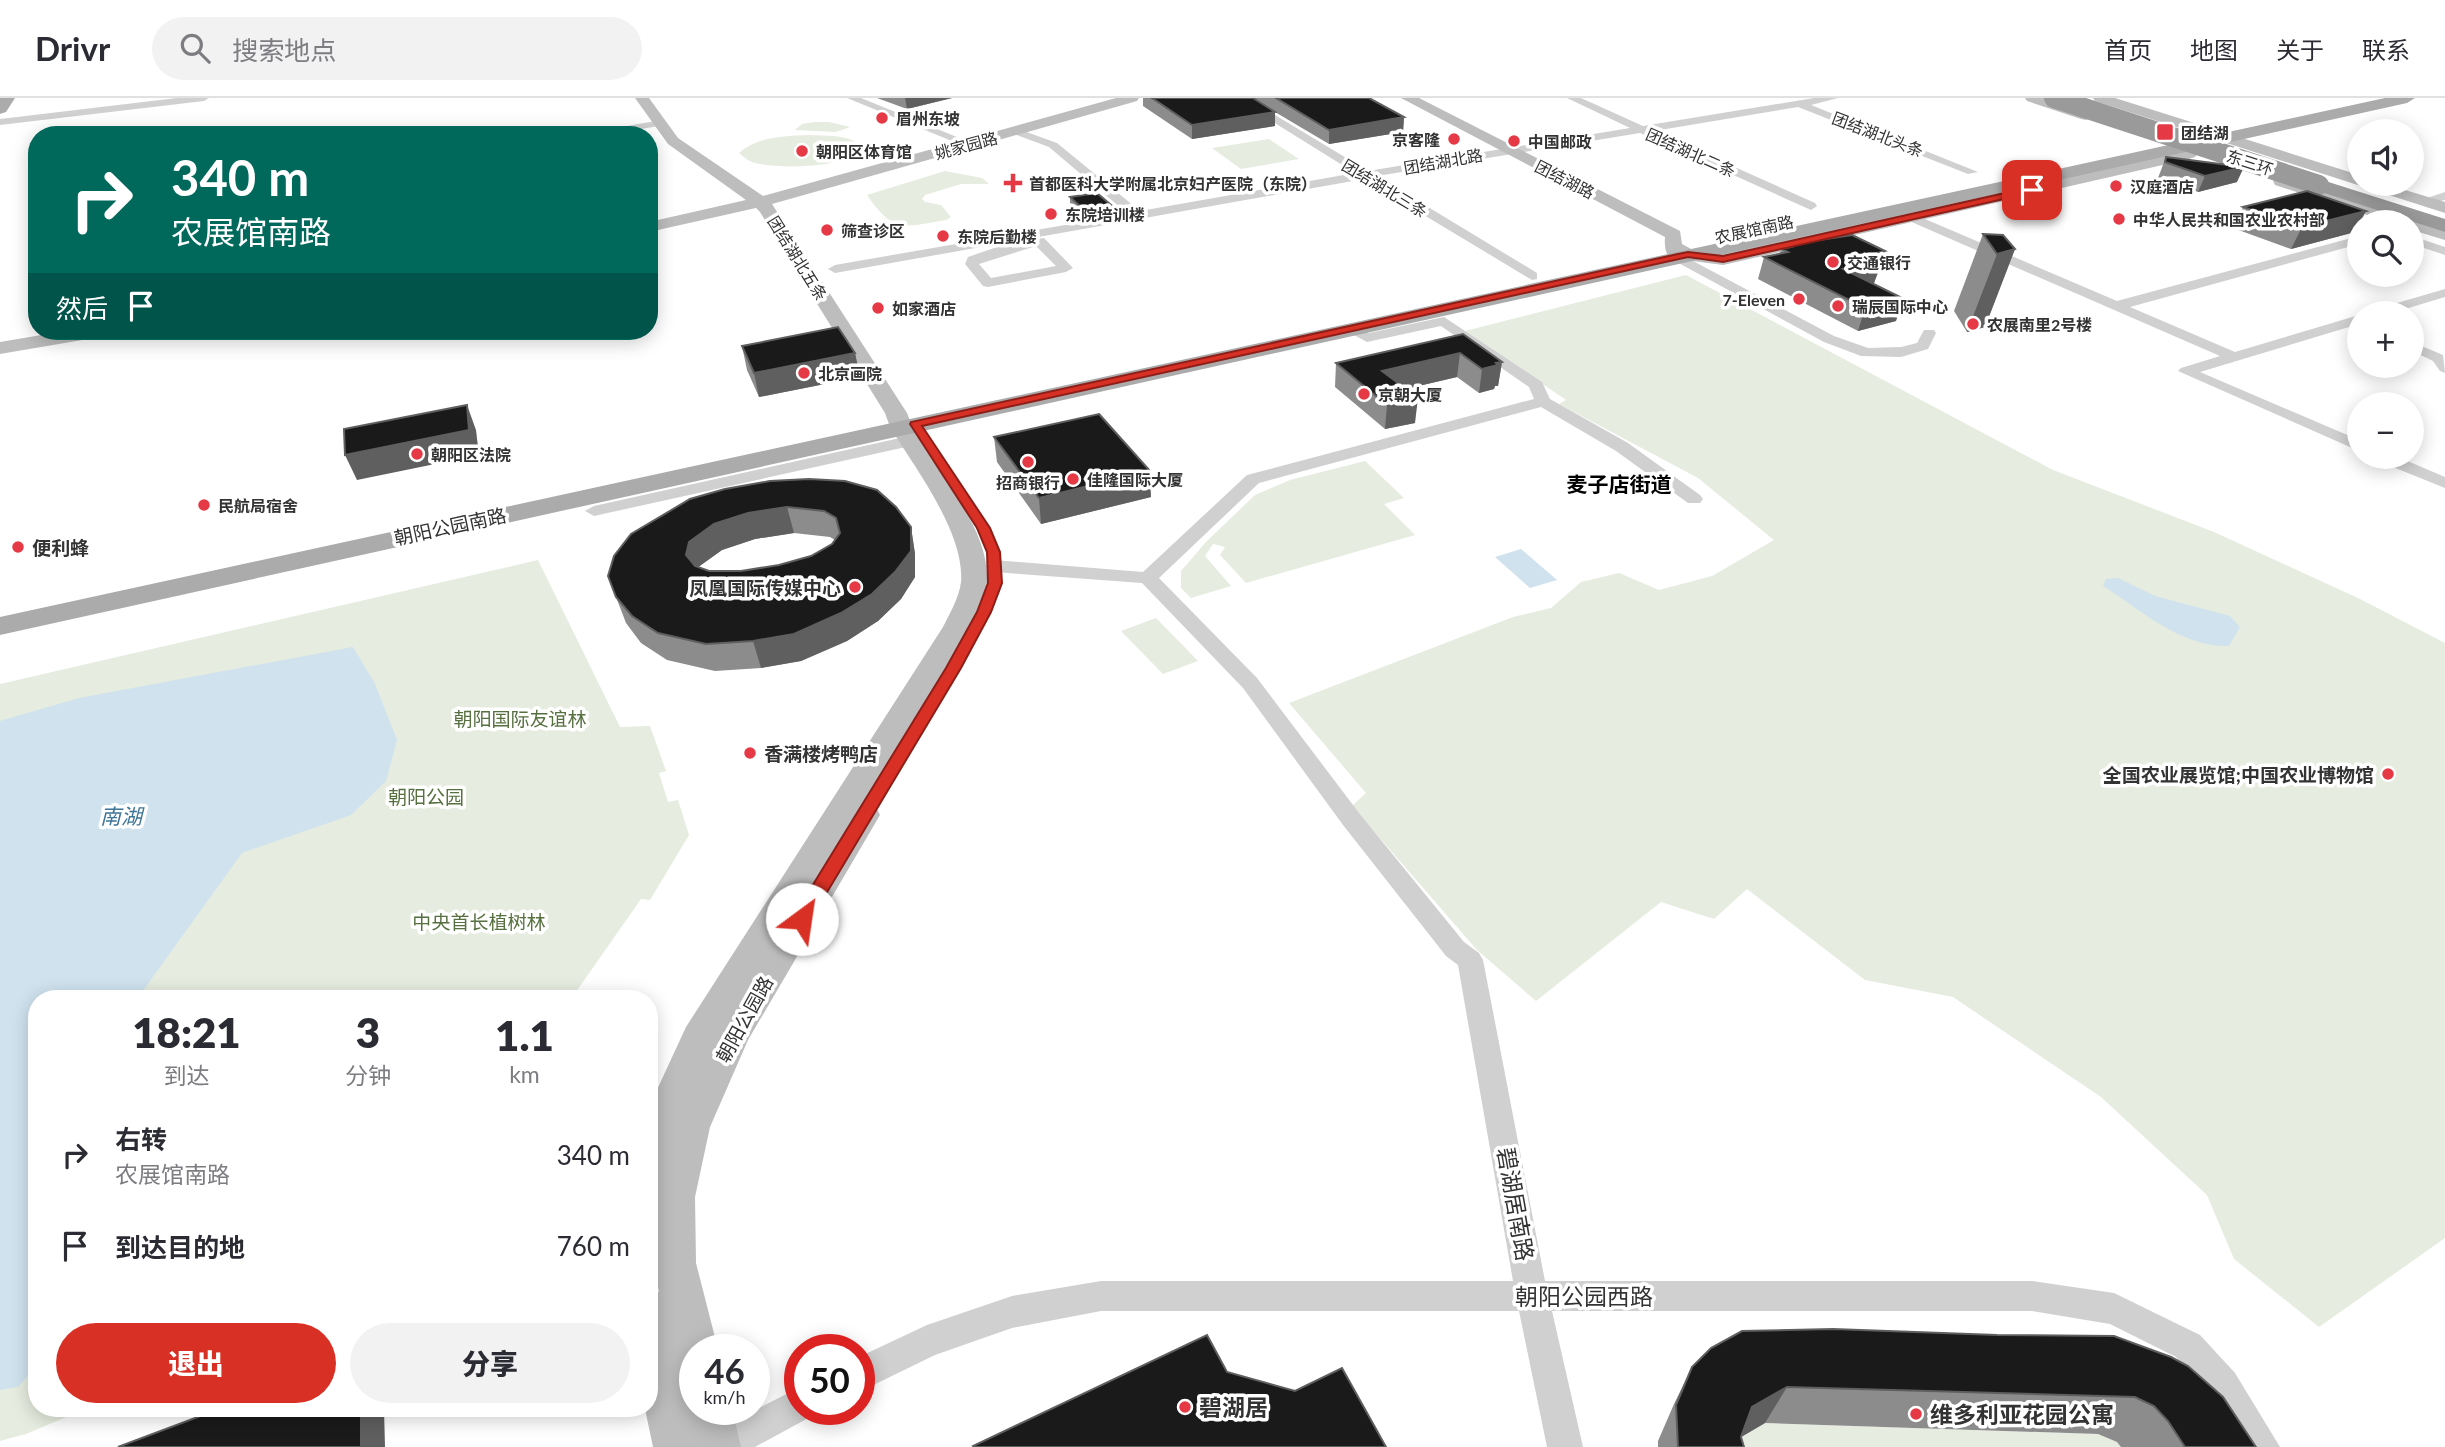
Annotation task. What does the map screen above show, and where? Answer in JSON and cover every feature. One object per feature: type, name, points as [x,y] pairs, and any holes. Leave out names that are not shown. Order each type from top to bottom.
[{"type":"highway","name":"东三环","points":[[2065,102],[2323,178],[2445,218]]},
{"type":"highway","name":"东三环","points":[[2323,178],[2445,226]]},
{"type":"main road","points":[[0,108],[6,98]]},
{"type":"main road","name":"农展馆南路","points":[[905,427],[1350,329],[2161,141],[2361,98]]},
{"type":"main road","points":[[2187,149],[2407,98]]},
{"type":"main road","name":"农展馆南路","points":[[905,427],[1532,276],[1680,252],[2187,149]]},
{"type":"main road","name":"朝阳公园南路","points":[[0,626],[905,427]]},
{"type":"main road","name":"朝阳公园南路","points":[[0,606],[905,427]]},
{"type":"main road","points":[[544,506],[594,511]]},
{"type":"street","points":[[0,122],[204,98]]},
{"type":"street","name":"团结湖北五条","points":[[642,98],[673,141],[760,202],[905,427]]},
{"type":"street","points":[[852,98],[968,144]]},
{"type":"street","name":"姚家园路","points":[[658,225],[760,202],[1132,98]]},
{"type":"street","name":"团结湖北三条","points":[[1240,98],[1532,276]]},
{"type":"street","name":"团结湖路","points":[[1408,98],[1674,235],[1680,252]]},
{"type":"street","name":"团结湖北二条","points":[[1572,98],[1811,206]]},
{"type":"street","name":"团结湖北头条","points":[[1784,98],[1972,172]]},
{"type":"street","name":"团结湖北路","points":[[1004,244],[1136,215],[1509,150],[1833,98]]},
{"type":"street","points":[[2032,98],[2065,102],[2104,99],[2207,131],[2323,178]]},
{"type":"street","points":[[2065,102],[2161,141],[2370,210]]},
{"type":"street","points":[[641,126],[661,123]]},
{"type":"street","points":[[1015,131],[1053,145],[1136,215]]},
{"type":"street","name":"农展馆南路","points":[[1680,252],[1723,259],[2189,155],[2187,149]]},
{"type":"street","points":[[2274,178],[2347,179]]},
{"type":"street","points":[[2408,196],[2445,208]]},
{"type":"street","points":[[2424,201],[2445,196]]},
{"type":"street","name":"姚家园路","points":[[658,233],[732,214],[760,202]]},
{"type":"street","points":[[1911,217],[2232,356]]},
{"type":"street","points":[[2424,228],[2445,235]]},
{"type":"street","points":[[835,269],[1004,244],[1039,241],[1066,268],[988,283],[976,271],[973,260],[1004,244]]},
{"type":"street","points":[[2116,306],[2347,243]]},
{"type":"street","points":[[2424,244],[2445,251]]},
{"type":"street","points":[[1680,252],[1829,339],[1866,354],[1901,352],[1923,346],[1929,333]]},
{"type":"street","points":[[2418,301],[2445,293]]},
{"type":"street","points":[[1350,329],[1367,338],[1444,321],[1536,385],[1543,402],[1622,447],[1694,499]]},
{"type":"street","points":[[2347,322],[2186,371],[2347,441]]},
{"type":"street","points":[[0,339],[28,334]]},
{"type":"street","points":[[0,348],[47,340]]},
{"type":"street","points":[[2424,352],[2438,358],[2445,368]]},
{"type":"street","points":[[1148,578],[1253,479],[1543,402]]},
{"type":"street","points":[[594,511],[905,427]]},
{"type":"street","name":"朝阳公园路","points":[[691,1334],[674,1263],[674,1197],[690,1127],[731,1035],[984,612],[995,583],[993,552],[983,528],[905,427]]},
{"type":"street","name":"朝阳公园路","points":[[658,1132],[700,1038],[930,668],[963,613],[974,583],[973,555],[963,531],[905,427]]},
{"type":"street","points":[[2421,473],[2445,464]]},
{"type":"street","points":[[2412,469],[2445,483]]},
{"type":"street","points":[[994,566],[1148,578],[1250,683],[1359,830],[1455,949],[1470,960]]},
{"type":"street","name":"碧湖居南路","points":[[1470,960],[1532,1296],[1565,1447]]},
{"type":"street","name":"朝阳公园西路","points":[[875,1367],[927,1341],[1012,1312],[1101,1296],[2032,1296],[2114,1309],[2188,1346],[2224,1385],[2262,1447]]},
{"type":"street","points":[[658,1354],[677,1447]]},
{"type":"street","points":[[712,1425],[718,1447],[784,1412]]},
{"type":"green space","points":[[814,122],[850,127],[836,132],[795,130],[802,124]]},
{"type":"green space","name":"朝阳区体育馆","points":[[810,135],[847,138],[864,149],[843,160],[811,166],[763,165],[752,162],[739,153],[763,140]]},
{"type":"green space","points":[[1269,139],[1299,159],[1241,169],[1212,148]]},
{"type":"green space","points":[[945,171],[982,178],[989,184],[961,184],[925,195],[922,199],[925,202],[941,205],[951,217],[946,220],[900,225],[876,208],[867,195]]},
{"type":"green space","points":[[1686,275],[2053,470],[2214,532],[2360,599],[2445,643],[2445,1238],[2319,1327],[2234,1259],[2207,1195],[2101,1097],[1953,997],[1865,980],[1747,889],[1714,919],[1661,902],[1536,1001],[1477,950],[1352,806],[1366,793],[1289,703],[1513,617],[1551,608],[1581,582],[1619,573],[1659,590],[1712,576],[1774,540],[1698,478],[1559,404],[1566,400],[1465,331]]},
{"type":"green space","points":[[1365,461],[1404,498],[1384,504],[1415,535],[1246,583],[1220,555],[1225,547],[1213,544],[1205,556],[1231,586],[1191,598],[1181,588],[1181,571],[1206,542],[1255,495],[1290,480]]},
{"type":"green space","name":"朝阳公园","points":[[538,560],[620,727],[650,726],[666,771],[659,773],[668,802],[678,800],[689,835],[650,900],[641,899],[577,990],[28,990],[28,1417],[66,1417],[26,1434],[0,1441],[0,684]]},
{"type":"green space","points":[[1156,618],[1198,661],[1163,674],[1121,631]]},
{"type":"green space","points":[[1765,1423],[2098,1434],[2117,1442],[2121,1447],[1729,1447],[1731,1443]]},
{"type":"water","points":[[1521,549],[1557,580],[1530,588],[1495,557]]},
{"type":"water","points":[[2118,578],[2155,596],[2230,616],[2240,627],[2229,646],[2195,641],[2163,626],[2103,586],[2106,579]]},
{"type":"water","name":"南湖","points":[[353,647],[375,684],[397,740],[386,781],[351,815],[242,853],[143,990],[28,990],[28,1376],[18,1387],[0,1390],[0,721],[79,698]]},
{"type":"building","points":[[1152,98],[1253,98],[1275,112],[1192,125]]},
{"type":"building","points":[[1276,98],[1369,98],[1404,117],[1329,130]]},
{"type":"building","points":[[2166,157],[2244,167],[2205,176],[2165,162]]},
{"type":"building","points":[[2307,191],[2363,210],[2347,210],[2347,216],[2302,227],[2243,207]]},
{"type":"building","points":[[1097,193],[1111,205],[1084,210],[1070,197]]},
{"type":"building","points":[[1983,234],[2003,235],[2015,249],[1997,254]]},
{"type":"building","points":[[1852,235],[1885,251],[1869,255],[1881,261],[1843,269],[1904,299],[1865,308],[1764,257],[1788,252],[1782,249],[1791,247],[1787,245]]},
{"type":"building","points":[[838,327],[855,353],[754,373],[742,346]]},
{"type":"building","points":[[1463,334],[1502,362],[1482,369],[1460,353],[1382,371],[1418,398],[1387,405],[1336,363]]},
{"type":"building","points":[[467,405],[469,430],[345,455],[344,429]]},
{"type":"building","points":[[1099,414],[1150,471],[1039,498],[994,437]]},
{"type":"building","points":[[770,481],[845,481],[877,490],[896,507],[911,527],[911,551],[895,572],[872,594],[841,613],[794,634],[753,641],[706,644],[658,633],[632,616],[616,597],[608,576],[614,556],[631,534],[690,499]],"holes":[[[787,507],[824,511],[836,518],[840,533],[832,544],[811,556],[741,571],[709,571],[695,566],[686,555],[689,542],[714,524],[748,513]]]},
{"type":"building","points":[[1833,1329],[2114,1336],[2188,1366],[2223,1397],[2256,1447],[2185,1447],[2168,1421],[2154,1406],[2135,1397],[1787,1387],[1752,1407],[1741,1437],[1744,1447],[1678,1447],[1676,1405],[1692,1367],[1711,1348],[1742,1331]]},
{"type":"building","points":[[1207,1335],[1227,1372],[1295,1391],[1342,1368],[1386,1447],[973,1446]]},
{"type":"building","points":[[198,1417],[361,1417],[361,1447],[118,1447]]},
{"type":"place","name":"眉州东坡","points":[[882,118]]},
{"type":"place","name":"团结湖","points":[[2165,132]]},
{"type":"place","name":"京客隆","points":[[1454,139]]},
{"type":"place","name":"中国邮政","points":[[1514,141]]},
{"type":"place","name":"朝阳区体育馆","points":[[802,151]]},
{"type":"place","name":"首都医科大学附属北京妇产医院（东院）","points":[[1013,183]]},
{"type":"place","name":"汉庭酒店","points":[[2116,186]]},
{"type":"place","name":"东院培训楼","points":[[1051,214]]},
{"type":"place","name":"中华人民共和国农业农村部","points":[[2119,219]]},
{"type":"place","name":"筛查诊区","points":[[827,230]]},
{"type":"place","name":"东院后勤楼","points":[[943,236]]},
{"type":"place","name":"交通银行","points":[[1833,262]]},
{"type":"place","name":"7-Eleven","points":[[1799,299]]},
{"type":"place","name":"瑞辰国际中心","points":[[1838,306]]},
{"type":"place","name":"如家酒店","points":[[878,308]]},
{"type":"place","name":"农展南里2号楼","points":[[1973,324]]},
{"type":"place","name":"北京画院","points":[[804,373]]},
{"type":"place","name":"京朝大厦","points":[[1364,394]]},
{"type":"place","name":"朝阳区法院","points":[[417,454]]},
{"type":"place","name":"招商银行","points":[[1028,462]]},
{"type":"place","name":"佳隆国际大厦","points":[[1073,479]]},
{"type":"place","name":"民航局宿舍","points":[[204,505]]},
{"type":"place","name":"便利蜂","points":[[18,547]]},
{"type":"place","name":"凤凰国际传媒中心","points":[[855,587]]},
{"type":"place","name":"香满楼烤鸭店","points":[[750,753]]},
{"type":"place","name":"全国农业展览馆;中国农业博物馆","points":[[2388,774]]},
{"type":"place","name":"碧湖居","points":[[1185,1407]]},
{"type":"place","name":"维多利亚花园公寓","points":[[1916,1414]]},
{"type":"district","name":"麦子店街道","points":[[1619,483]]},
{"type":"route","points":[[802,919],[953,668],[984,612],[995,583],[993,552],[983,528],[915,424],[1678,257],[1688,255],[1723,259],[2032,190]]},
{"type":"park label","name":"朝阳国际友谊林","points":[[520,718]]},
{"type":"park label","name":"中央首长植树林","points":[[479,921]]}]
